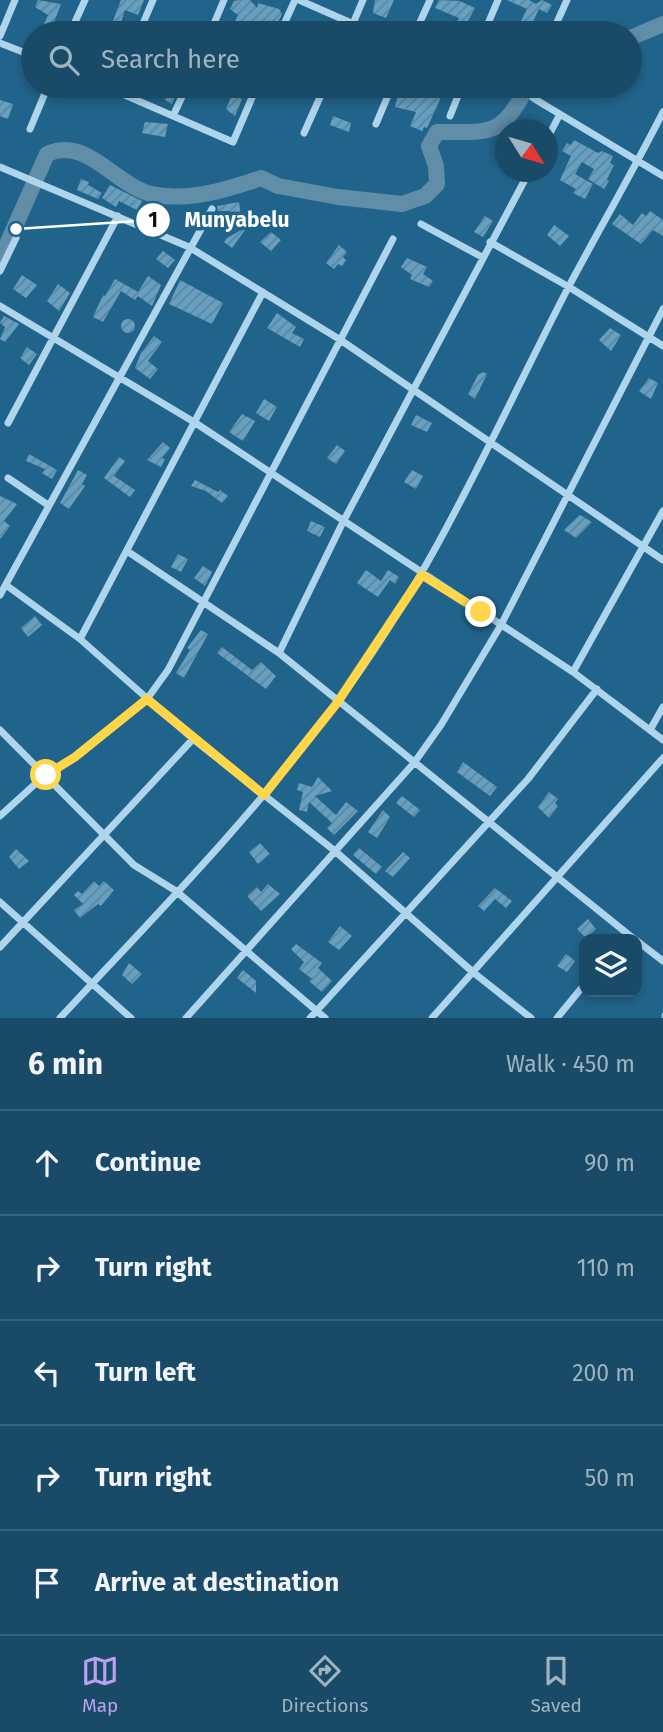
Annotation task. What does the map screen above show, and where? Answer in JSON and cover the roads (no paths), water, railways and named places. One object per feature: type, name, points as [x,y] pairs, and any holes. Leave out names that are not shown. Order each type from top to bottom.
[{"type":"street","points":[[0,36],[15,0]]},
{"type":"street","points":[[75,21],[85,0]]},
{"type":"street","points":[[144,21],[153,0]]},
{"type":"street","points":[[214,21],[224,0]]},
{"type":"street","points":[[286,21],[297,0],[346,21]]},
{"type":"street","points":[[354,21],[363,0]]},
{"type":"street","points":[[420,21],[430,0]]},
{"type":"street","points":[[489,21],[498,0]]},
{"type":"street","points":[[558,21],[567,0]]},
{"type":"street","points":[[0,43],[21,51]]},
{"type":"street","points":[[30,129],[43,98]]},
{"type":"street","points":[[136,98],[233,142],[252,98]]},
{"type":"street","points":[[173,116],[181,98]]},
{"type":"street","points":[[304,133],[320,98]]},
{"type":"street","points":[[376,124],[387,98]]},
{"type":"street","points":[[450,116],[457,98]]},
{"type":"street","points":[[533,98],[663,176]]},
{"type":"street","points":[[60,1018],[264,795],[337,703],[422,575],[493,443],[569,287],[663,112]]},
{"type":"street","points":[[557,119],[560,114]]},
{"type":"street","points":[[0,167],[189,247],[339,340],[663,560]]},
{"type":"street","points":[[279,653],[343,522],[523,182]]},
{"type":"street","points":[[0,595],[212,209]]},
{"type":"street","points":[[8,423],[118,216]]},
{"type":"street","points":[[421,223],[482,257]]},
{"type":"street","points":[[0,271],[16,238]]},
{"type":"street","points":[[0,816],[46,775],[75,757],[147,699],[168,670],[205,604],[393,239]]},
{"type":"street","points":[[490,242],[569,287],[663,346]]},
{"type":"street","points":[[80,639],[263,292]]},
{"type":"street","points":[[0,306],[194,422],[422,575],[573,672],[663,740]]},
{"type":"street","points":[[186,1018],[414,763],[441,725],[500,625],[663,309]]},
{"type":"street","points":[[8,478],[48,505]]},
{"type":"street","points":[[573,672],[663,511]]},
{"type":"street","points":[[127,551],[279,653],[337,703],[489,819],[622,934]]},
{"type":"street","points":[[6,585],[80,639],[193,739],[335,851],[474,973],[531,1018]]},
{"type":"street","points":[[310,1018],[528,779],[597,690]]},
{"type":"street","points":[[650,730],[663,707]]},
{"type":"street","points":[[0,730],[134,864],[176,891],[325,1018]]},
{"type":"street","points":[[0,947],[105,837],[193,739]]},
{"type":"street","points":[[432,1018],[663,758]]},
{"type":"street","points":[[0,902],[131,1018]]},
{"type":"street","points":[[642,945],[663,961]]},
{"type":"street","points":[[557,1018],[579,991]]},
{"type":"waterway","points":[[642,33],[663,24]]},
{"type":"waterway","points":[[0,260],[47,154],[62,150],[76,152],[89,157],[142,191],[156,195],[196,195],[261,178],[278,186],[338,197],[402,204],[425,196],[437,184],[436,166],[429,146],[437,132],[471,132],[493,128],[510,115],[521,98]]},
{"type":"place","name":"Munyabelu","points":[[16,229]]}]
